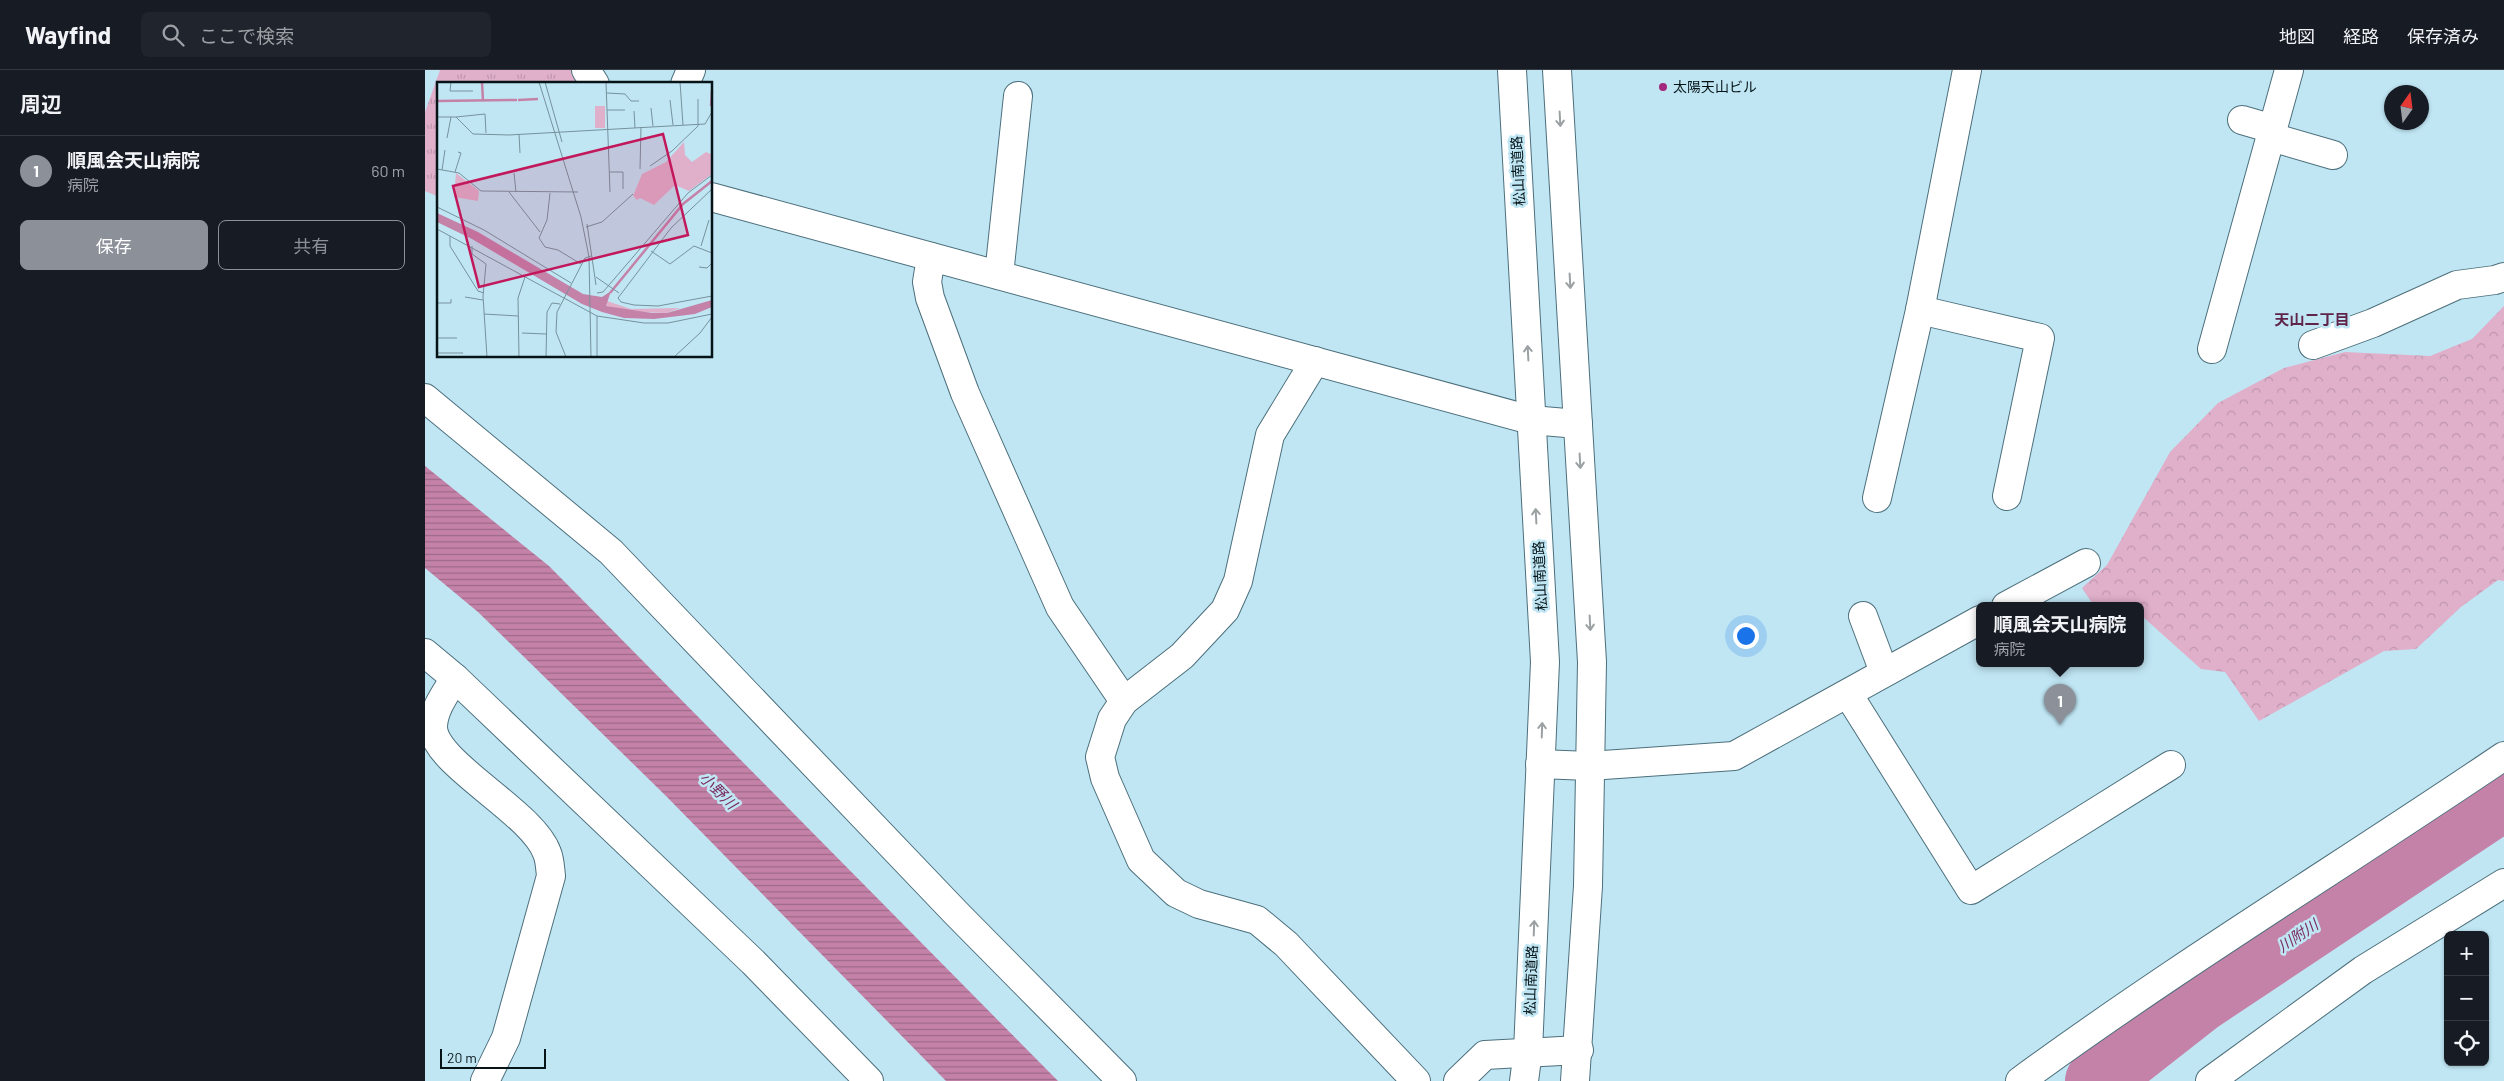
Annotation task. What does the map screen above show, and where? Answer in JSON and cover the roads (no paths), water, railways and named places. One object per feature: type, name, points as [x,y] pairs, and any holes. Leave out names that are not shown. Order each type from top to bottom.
[{"type":"main road","points":[[586,70],[594,82]]},
{"type":"main road","points":[[686,82],[691,70]]},
{"type":"main road","name":"松山南道路","points":[[1512,70],[1545,662],[1529,1052],[1524,1081]]},
{"type":"main road","points":[[1557,70],[1592,662],[1588,886],[1579,1050],[1575,1081]]},
{"type":"main road","points":[[1877,498],[1920,310],[1967,70]]},
{"type":"main road","points":[[2212,349],[2289,70]]},
{"type":"main road","points":[[999,275],[1018,96]]},
{"type":"main road","points":[[2242,120],[2272,133],[2333,154]]},
{"type":"main road","points":[[713,198],[1531,420],[1578,424]]},
{"type":"main road","points":[[931,257],[927,282],[930,298],[965,393],[1039,564],[1060,607],[1124,701]]},
{"type":"main road","points":[[2313,345],[2373,323],[2457,285],[2504,277]]},
{"type":"main road","points":[[1920,310],[2040,338],[2007,496]]},
{"type":"main road","points":[[1315,361],[1270,435],[1238,581],[1225,610],[1182,656],[1124,701],[1112,719],[1100,757],[1105,778],[1141,860],[1176,893],[1199,904],[1257,920],[1286,944],[1416,1081]]},
{"type":"main road","points":[[425,398],[611,552],[956,913],[1122,1081]]},
{"type":"main road","points":[[2013,602],[2086,563]]},
{"type":"main road","points":[[1863,616],[1884,672]]},
{"type":"main road","points":[[1540,764],[1589,766],[1734,756],[1976,622]]},
{"type":"main road","points":[[425,653],[455,678],[753,962],[869,1081]]},
{"type":"main road","points":[[455,678],[437,708],[433,728],[442,750],[529,825],[547,852],[551,876],[506,1038],[485,1081]]},
{"type":"main road","points":[[1848,694],[1971,890],[2171,765]]},
{"type":"main road","points":[[2020,1081],[2086,1033],[2221,942],[2504,756]]},
{"type":"main road","points":[[2210,1081],[2363,970],[2504,883]]},
{"type":"main road","points":[[1458,1081],[1485,1055],[1579,1050]]},
{"type":"water","name":"小野川","points":[[425,466],[549,566],[1058,1081],[946,1081],[666,796],[478,612],[425,568]]},
{"type":"waterway","name":"川附川","points":[[2097,1081],[2199,1001],[2504,798]]},
{"type":"place","name":"太陽天山ビル","points":[[1663,87]]},
{"type":"place","name":"順風会天山病院","points":[[2060,725]]},
{"type":"district","name":"天山二丁目","points":[[2312,320]]}]
